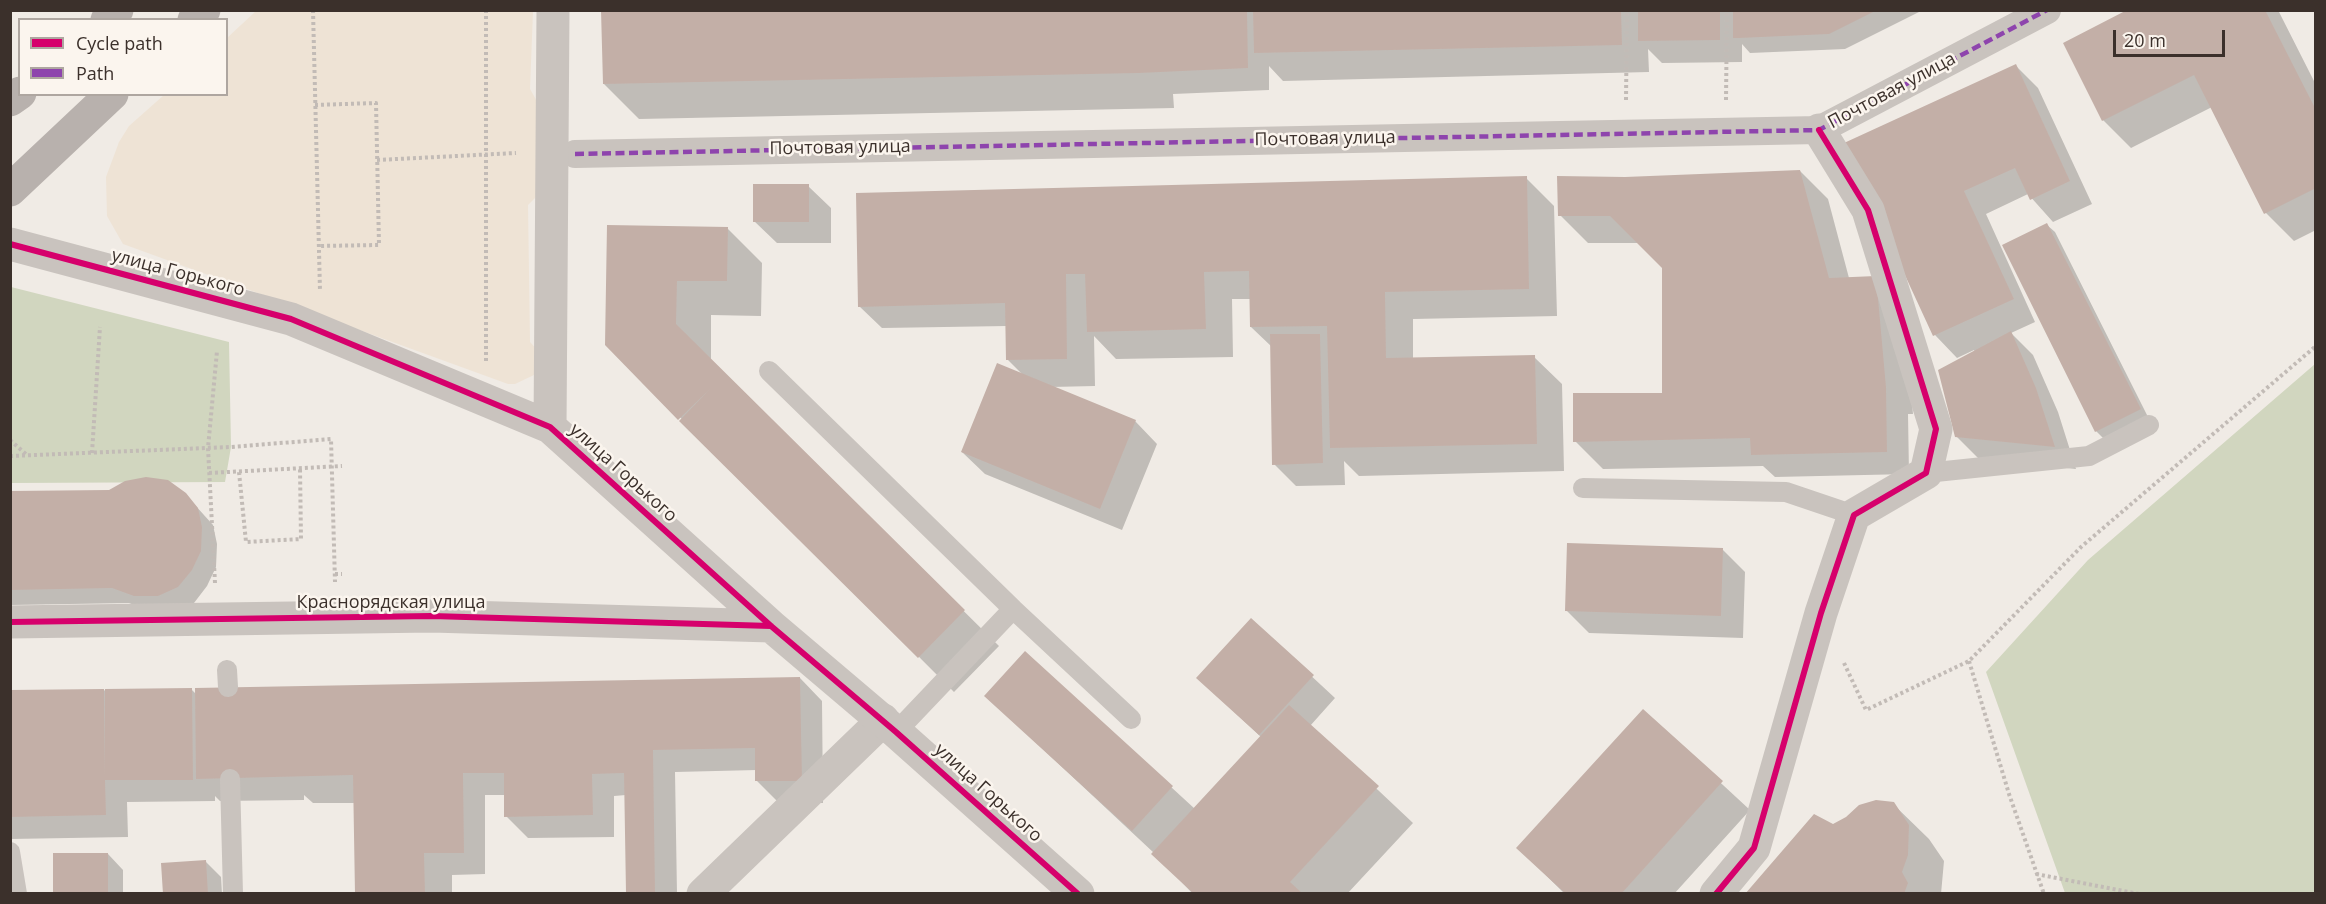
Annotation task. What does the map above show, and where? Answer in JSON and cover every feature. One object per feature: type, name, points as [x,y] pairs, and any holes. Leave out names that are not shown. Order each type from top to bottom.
[{"type":"main road","points":[[10,190],[110,96]]},
{"type":"street","points":[[550,428],[553,10]]},
{"type":"street","name":"Почтовая улица","points":[[575,153],[1819,130],[2047,10]]},
{"type":"street","points":[[1716,894],[1754,848],[1821,613],[1854,515],[1926,473],[1936,429],[1868,210],[1819,130]]},
{"type":"street","name":"улица Горького","points":[[10,244],[291,319],[550,428],[771,626],[890,726],[1078,894]]},
{"type":"street","name":"Краснорядская улица","points":[[10,622],[432,616],[771,626]]},
{"type":"street","points":[[703,894],[890,726]]},
{"type":"lane","points":[[769,371],[1012,609],[1131,719]]},
{"type":"lane","points":[[1926,473],[2089,456],[2149,425]]},
{"type":"lane","points":[[1583,488],[1786,492],[1854,515]]},
{"type":"lane","points":[[890,726],[1012,609]]},
{"type":"lane","points":[[230,779],[233,894]]},
{"type":"lane","points":[[10,852],[17,894]]},
{"type":"path","points":[[313,10],[320,293]]},
{"type":"path","points":[[486,10],[486,365]]},
{"type":"path","points":[[1626,133],[1627,10]]},
{"type":"path","points":[[1725,131],[1727,10]]},
{"type":"path","points":[[315,105],[376,103],[379,245],[319,246]]},
{"type":"path","points":[[377,160],[528,152]]},
{"type":"path","points":[[92,453],[100,327]]},
{"type":"path","points":[[1821,613],[1866,710],[1969,661],[2081,547],[2316,345]]},
{"type":"path","points":[[215,587],[208,448],[217,351]]},
{"type":"path","points":[[10,456],[208,448],[331,439],[335,585]]},
{"type":"path","points":[[10,440],[27,456]]},
{"type":"path","points":[[209,473],[342,466]]},
{"type":"path","points":[[239,472],[246,542],[301,539],[300,468]]},
{"type":"path","points":[[335,574],[342,574]]},
{"type":"path","points":[[1969,661],[2044,894]]},
{"type":"path","points":[[2036,873],[2139,894]]},
{"type":"green space","points":[[11,287],[229,342],[231,447],[225,482],[11,483]]},
{"type":"green space","points":[[2315,364],[2315,893],[2065,893],[1986,672],[2088,560]]},
{"type":"shaded area","points":[[256,11],[533,11],[530,89],[539,105],[539,194],[528,205],[530,342],[540,353],[536,374],[515,384],[508,384],[123,244],[107,216],[106,177],[119,142],[129,126],[163,96],[228,96],[228,37]]},
{"type":"building","points":[[601,10],[1247,10],[1248,68],[1139,73],[603,84]]},
{"type":"building","points":[[1253,10],[1621,10],[1622,45],[1254,53]]},
{"type":"building","points":[[1638,10],[1720,10],[1720,40],[1638,41]]},
{"type":"building","points":[[1733,10],[1877,10],[1829,34],[1733,38]]},
{"type":"building","points":[[2127,10],[2265,10],[2316,110],[2316,188],[2264,214],[2194,75],[2102,121],[2063,43]]},
{"type":"building","points":[[2016,64],[2070,181],[2030,200],[2015,168],[1964,191],[2014,299],[1933,336],[1844,143]]},
{"type":"building","points":[[1800,170],[1829,278],[1876,276],[1886,387],[1887,452],[1751,455],[1750,438],[1573,442],[1573,393],[1662,393],[1662,268],[1610,216],[1558,216],[1557,176],[1625,177]]},
{"type":"building","points":[[1527,176],[1529,289],[1385,292],[1386,358],[1535,355],[1537,444],[1330,448],[1327,326],[1250,327],[1249,271],[1204,272],[1206,329],[1087,332],[1085,274],[1066,274],[1067,359],[1006,360],[1005,303],[858,307],[856,193]]},
{"type":"building","points":[[753,184],[809,184],[809,222],[753,222]]},
{"type":"building","points":[[2047,223],[2141,409],[2095,432],[2002,245]]},
{"type":"building","points":[[607,225],[728,227],[727,281],[677,281],[676,324],[965,610],[918,658],[679,421],[710,389],[678,420],[605,345]]},
{"type":"building","points":[[2011,331],[2036,388],[2055,447],[1955,437],[1938,370]]},
{"type":"building","points":[[1270,334],[1320,334],[1323,463],[1272,465]]},
{"type":"building","points":[[997,363],[1136,420],[1100,509],[961,452]]},
{"type":"building","points":[[146,477],[168,480],[186,493],[198,508],[202,527],[201,551],[192,570],[178,587],[158,596],[134,596],[112,588],[10,590],[10,491],[109,490],[125,481]]},
{"type":"building","points":[[1567,543],[1723,548],[1721,616],[1565,611]]},
{"type":"building","points":[[1251,618],[1314,675],[1259,735],[1196,678]]},
{"type":"building","points":[[1025,651],[1173,786],[1132,831],[984,696]]},
{"type":"building","points":[[800,677],[802,781],[755,781],[755,748],[653,750],[655,892],[626,893],[624,773],[592,774],[593,815],[504,817],[504,773],[463,773],[464,853],[424,853],[425,894],[355,894],[353,775],[196,779],[195,688]]},
{"type":"building","points":[[192,688],[193,780],[105,780],[106,815],[10,817],[10,690],[104,689],[105,776],[105,689]]},
{"type":"building","points":[[1289,705],[1379,786],[1290,882],[1303,894],[1194,894],[1151,854]]},
{"type":"building","points":[[1643,709],[1723,781],[1621,894],[1566,894],[1516,848]]},
{"type":"building","points":[[1876,800],[1894,802],[1909,825],[1908,855],[1902,872],[1908,883],[1904,894],[1745,894],[1814,814],[1833,824],[1846,817],[1859,805]]},
{"type":"building","points":[[53,853],[108,853],[108,894],[53,894]]},
{"type":"building","points":[[206,860],[208,894],[163,894],[161,863]]},
{"type":"marked path","points":[[575,154],[1819,130],[2047,10]]},
{"type":"cycle path","points":[[1716,894],[1754,848],[1821,613],[1854,515],[1926,473],[1936,429],[1868,210],[1819,130]]},
{"type":"cycle path","points":[[10,244],[291,319],[550,427],[771,626],[896,732],[1078,894]]},
{"type":"cycle path","points":[[10,622],[432,616],[771,626]]}]
